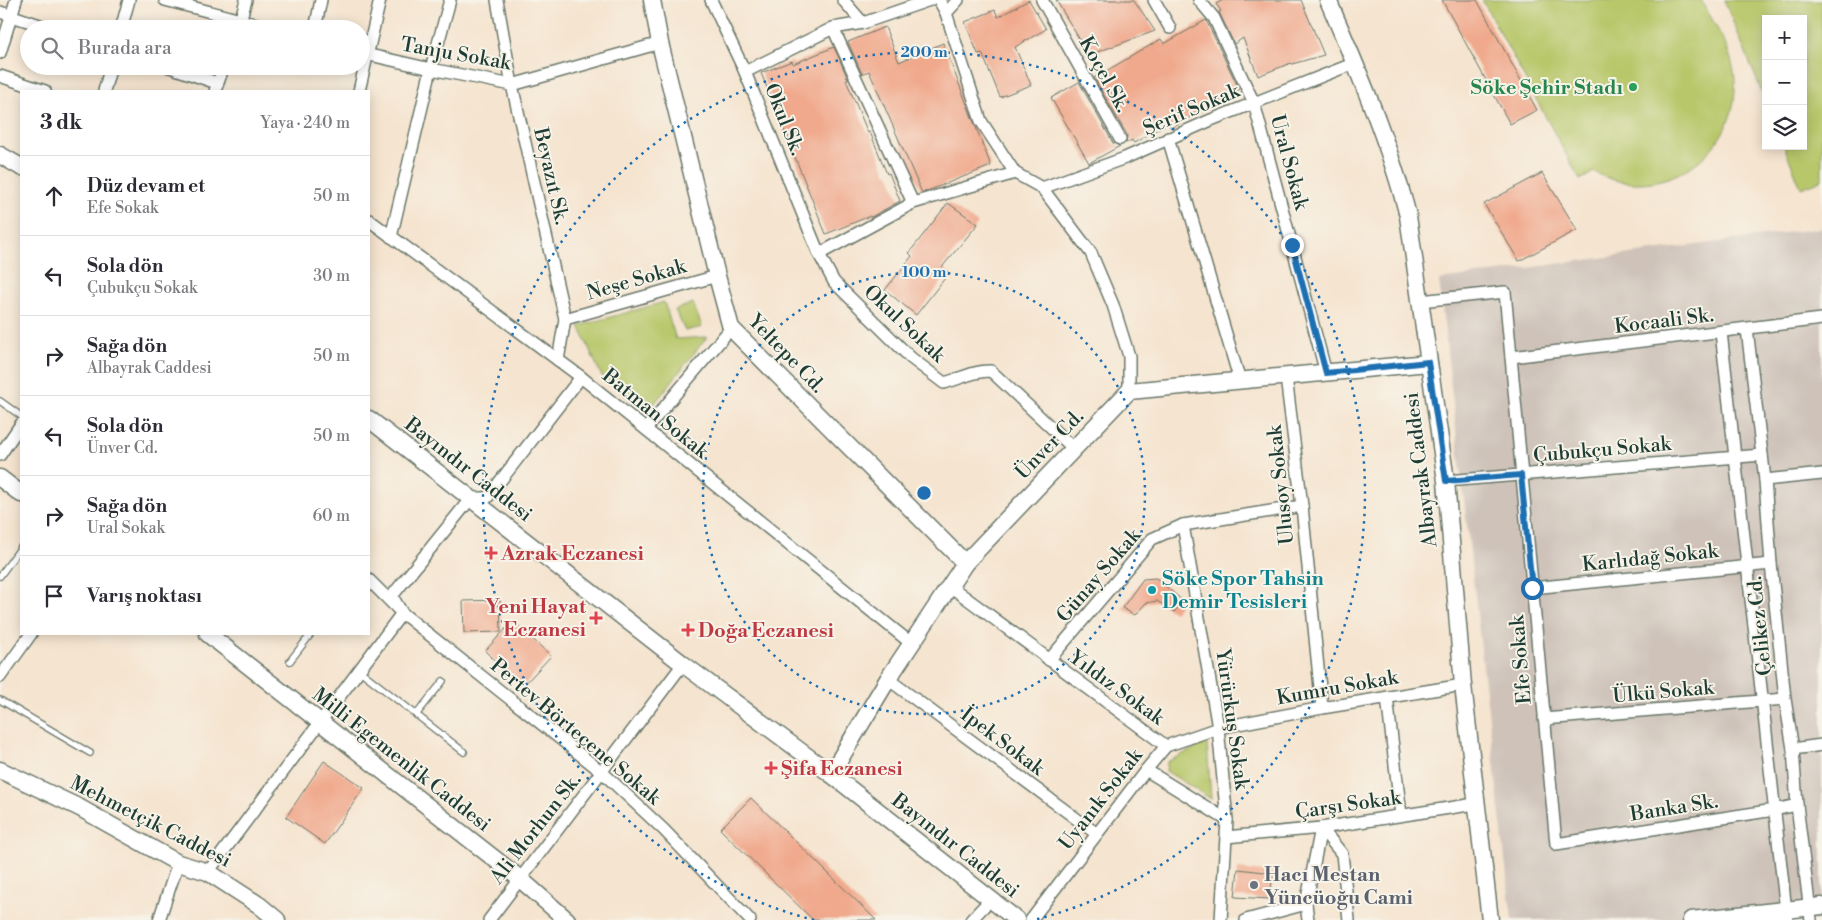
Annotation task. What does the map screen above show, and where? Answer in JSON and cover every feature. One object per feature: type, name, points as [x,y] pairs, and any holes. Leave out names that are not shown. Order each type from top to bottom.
[{"type":"street","points":[[0,52],[6,14],[16,0]]},
{"type":"street","points":[[123,20],[128,0]]},
{"type":"street","points":[[165,0],[190,3],[228,20]]},
{"type":"street","points":[[240,20],[246,0]]},
{"type":"street","points":[[317,20],[321,0]]},
{"type":"street","points":[[370,34],[380,0]]},
{"type":"street","points":[[391,237],[431,69],[450,0]]},
{"type":"street","name":"Beyazıt Sk.","points":[[497,0],[512,85],[565,319],[558,360]]},
{"type":"street","name":"Yeltepe Cd.","points":[[652,0],[660,43],[731,328],[965,563]]},
{"type":"street","name":"Okul Sk.","points":[[711,0],[745,72],[819,254]]},
{"type":"street","points":[[843,0],[862,23]]},
{"type":"street","points":[[745,72],[833,28],[862,23],[930,0]]},
{"type":"street","points":[[939,0],[946,13],[982,121],[1015,173],[1042,188],[1091,254],[1113,305],[1129,356],[1130,391],[1428,362]]},
{"type":"street","points":[[946,13],[958,0]]},
{"type":"street","name":"Koçel Sk.","points":[[1042,0],[1120,139]]},
{"type":"street","points":[[1154,0],[1170,28]]},
{"type":"street","name":"Ural Sokak","points":[[1199,0],[1214,18],[1254,103],[1326,373]]},
{"type":"street","name":"Albayrak Caddesi","points":[[1328,0],[1398,176],[1408,216],[1446,481],[1463,685],[1475,804],[1490,920]]},
{"type":"street","points":[[6,14],[24,20]]},
{"type":"street","points":[[833,28],[913,203]]},
{"type":"street","name":"Tanju Sokak","points":[[370,55],[512,85],[660,43]]},
{"type":"street","name":"Şerif Sokak","points":[[1042,188],[1125,158],[1168,138],[1355,64]]},
{"type":"street","points":[[104,90],[108,75]]},
{"type":"street","points":[[188,75],[216,87],[221,75]]},
{"type":"street","points":[[359,90],[361,75]]},
{"type":"street","points":[[0,76],[42,90]]},
{"type":"street","points":[[1168,138],[1240,381]]},
{"type":"street","points":[[0,155],[20,166]]},
{"type":"street","points":[[819,254],[913,203],[1015,173]]},
{"type":"street","name":"Batman Sokak","points":[[370,221],[581,377],[912,644]]},
{"type":"street","name":"Okul Sokak","points":[[819,254],[834,282],[911,358],[944,383],[960,379],[980,370],[991,371],[1073,448]]},
{"type":"street","name":"Neşe Sokak","points":[[565,319],[717,276]]},
{"type":"street","name":"Efe Sokak","points":[[1420,301],[1505,292],[1556,844]]},
{"type":"street","name":"Kocaali Sk.","points":[[1510,357],[1822,319]]},
{"type":"street","points":[[646,429],[731,328]]},
{"type":"street","name":"Çelikez Cd.","points":[[1747,329],[1765,480],[1771,564],[1785,699],[1793,749],[1797,805],[1814,911]]},
{"type":"street","points":[[1721,332],[1786,915]]},
{"type":"street","points":[[208,872],[402,613],[392,596],[471,498],[487,498],[581,377]]},
{"type":"street","name":"Ulusoy Sokak","points":[[1286,377],[1302,506],[1322,708]]},
{"type":"street","name":"Ünver Cd.","points":[[831,774],[888,679],[965,563],[1073,448],[1130,391]]},
{"type":"street","name":"Bayındır Caddesi","points":[[370,420],[684,664],[831,774],[1017,920]]},
{"type":"street","points":[[0,455],[20,425]]},
{"type":"street","name":"Çubukçu Sokak","points":[[1446,481],[1762,455]]},
{"type":"street","points":[[1765,480],[1822,474]]},
{"type":"street","points":[[0,478],[20,493]]},
{"type":"street","name":"Günay Sokak","points":[[1049,660],[1152,539],[1183,525],[1302,506]]},
{"type":"street","name":"Yürürkuş Sokak","points":[[1183,525],[1218,728],[1227,820],[1221,920]]},
{"type":"street","name":"Karlıdağ Sokak","points":[[1532,588],[1771,564]]},
{"type":"street","name":"Pertev Börteçene Sokak","points":[[370,581],[402,613],[602,772],[664,830],[750,920]]},
{"type":"street","name":"Yıldız Sokak","points":[[950,586],[1166,746]]},
{"type":"street","points":[[0,677],[30,635]]},
{"type":"street","name":"Milli Egemenlik Caddesi","points":[[209,635],[520,878],[566,920]]},
{"type":"street","name":"Ali Morhun Sk.","points":[[488,920],[684,664]]},
{"type":"street","name":"İpek Sokak","points":[[888,679],[1097,834]]},
{"type":"street","name":"Kumru Sokak","points":[[1218,728],[1322,708],[1463,685]]},
{"type":"street","points":[[1387,697],[1401,815]]},
{"type":"street","name":"Ülkü Sokak","points":[[1544,720],[1785,699]]},
{"type":"street","name":"Uyanık Sokak","points":[[1031,920],[1166,746],[1218,728]]},
{"type":"street","points":[[1793,749],[1822,745]]},
{"type":"street","name":"Mehmetçik Caddesi","points":[[0,770],[80,808],[178,863],[208,872],[259,905],[277,920]]},
{"type":"street","points":[[1146,770],[1227,820]]},
{"type":"street","name":"Çarşı Sokak","points":[[1226,837],[1321,828],[1475,804]]},
{"type":"street","name":"Banka Sk.","points":[[1556,844],[1797,805]]},
{"type":"street","points":[[1308,920],[1306,904],[1321,828]]},
{"type":"street","points":[[1321,828],[1342,854],[1349,920]]},
{"type":"street","points":[[159,920],[178,863]]},
{"type":"street","points":[[971,920],[990,900]]},
{"type":"street","points":[[1246,920],[1306,904]]},
{"type":"street","points":[[1691,920],[1786,915],[1814,911]]},
{"type":"lane","points":[[0,401],[20,415]]},
{"type":"lane","points":[[0,576],[20,548]]},
{"type":"lane","points":[[290,661],[309,636]]},
{"type":"lane","points":[[359,670],[464,752]]},
{"type":"lane","points":[[416,715],[443,681]]},
{"type":"lane","points":[[0,700],[90,753]]},
{"type":"shaded area","points":[[1822,228],[1822,920],[1512,920],[1439,280]]},
{"type":"green space","name":"Söke Şehir Stadı","points":[[1482,0],[1701,0],[1722,38],[1734,69],[1734,103],[1727,124],[1716,143],[1701,159],[1683,171],[1663,180],[1641,183],[1618,181],[1594,172],[1580,180]]},
{"type":"green space","points":[[1724,0],[1822,0],[1822,180],[1801,188],[1786,150],[1807,150],[1807,15],[1762,15],[1762,92]]},
{"type":"green space","points":[[664,302],[676,339],[707,337],[647,413],[601,375],[579,326]]},
{"type":"green space","points":[[693,303],[702,327],[685,331],[675,310]]},
{"type":"green space","points":[[1207,742],[1211,799],[1166,771],[1167,762]]},
{"type":"building","points":[[1029,0],[1046,29],[1015,47],[1031,85],[1000,97],[982,53],[978,54],[965,22],[995,10],[998,17]]},
{"type":"building","points":[[1056,0],[1134,0],[1155,31],[1089,55]]},
{"type":"building","points":[[1223,0],[1301,0],[1324,55],[1291,63],[1258,76],[1243,38],[1234,44],[1219,12],[1221,11],[1216,4]]},
{"type":"building","points":[[1442,0],[1477,0],[1537,110],[1510,124]]},
{"type":"building","points":[[1206,20],[1239,89],[1171,128],[1168,123],[1134,143],[1132,140],[1126,143],[1127,135],[1094,78],[1161,39],[1164,44]]},
{"type":"building","points":[[885,27],[899,62],[943,43],[991,166],[922,193],[869,71],[862,74],[848,42]]},
{"type":"building","points":[[834,47],[868,133],[870,132],[900,201],[871,217],[826,234],[761,73],[792,61],[793,64]]},
{"type":"building","points":[[1079,82],[1113,143],[1120,146],[1089,163],[1051,98]]},
{"type":"building","points":[[1542,173],[1577,230],[1519,261],[1484,204]]},
{"type":"building","points":[[948,203],[978,224],[942,267],[949,273],[916,315],[885,290],[912,256],[909,253]]},
{"type":"building","name":"Söke Spor Tahsin Demir Tesisleri","points":[[1156,578],[1183,601],[1174,612],[1157,601],[1146,603],[1135,615],[1122,608],[1143,579]]},
{"type":"building","points":[[500,600],[501,632],[464,633],[463,601]]},
{"type":"building","points":[[513,621],[551,656],[522,687],[485,651]]},
{"type":"building","points":[[324,761],[364,788],[325,844],[286,817]]},
{"type":"building","points":[[751,798],[876,920],[813,920],[720,829]]},
{"type":"building","name":"Hacı Mestan Yüncüoğu Cami","points":[[1238,869],[1273,873],[1270,899],[1235,897]]},
{"type":"place","name":"Söke Şehir Stadı","points":[[1633,87]]},
{"type":"place","name":"Azrak Eczanesi","points":[[491,553]]},
{"type":"place","name":"Söke Spor Tahsin Demir Tesisleri","points":[[1152,590]]},
{"type":"place","name":"Yeni Hayat Eczanesi","points":[[596,618]]},
{"type":"place","name":"Doğa Eczanesi","points":[[688,630]]},
{"type":"place","name":"Şifa Eczanesi","points":[[771,768]]},
{"type":"place","name":"Hacı Mestan Yüncüoğu Cami","points":[[1254,885]]},
{"type":"route","points":[[1292,245],[1326,373],[1428,362],[1446,481],[1521,475],[1532,588]]}]
